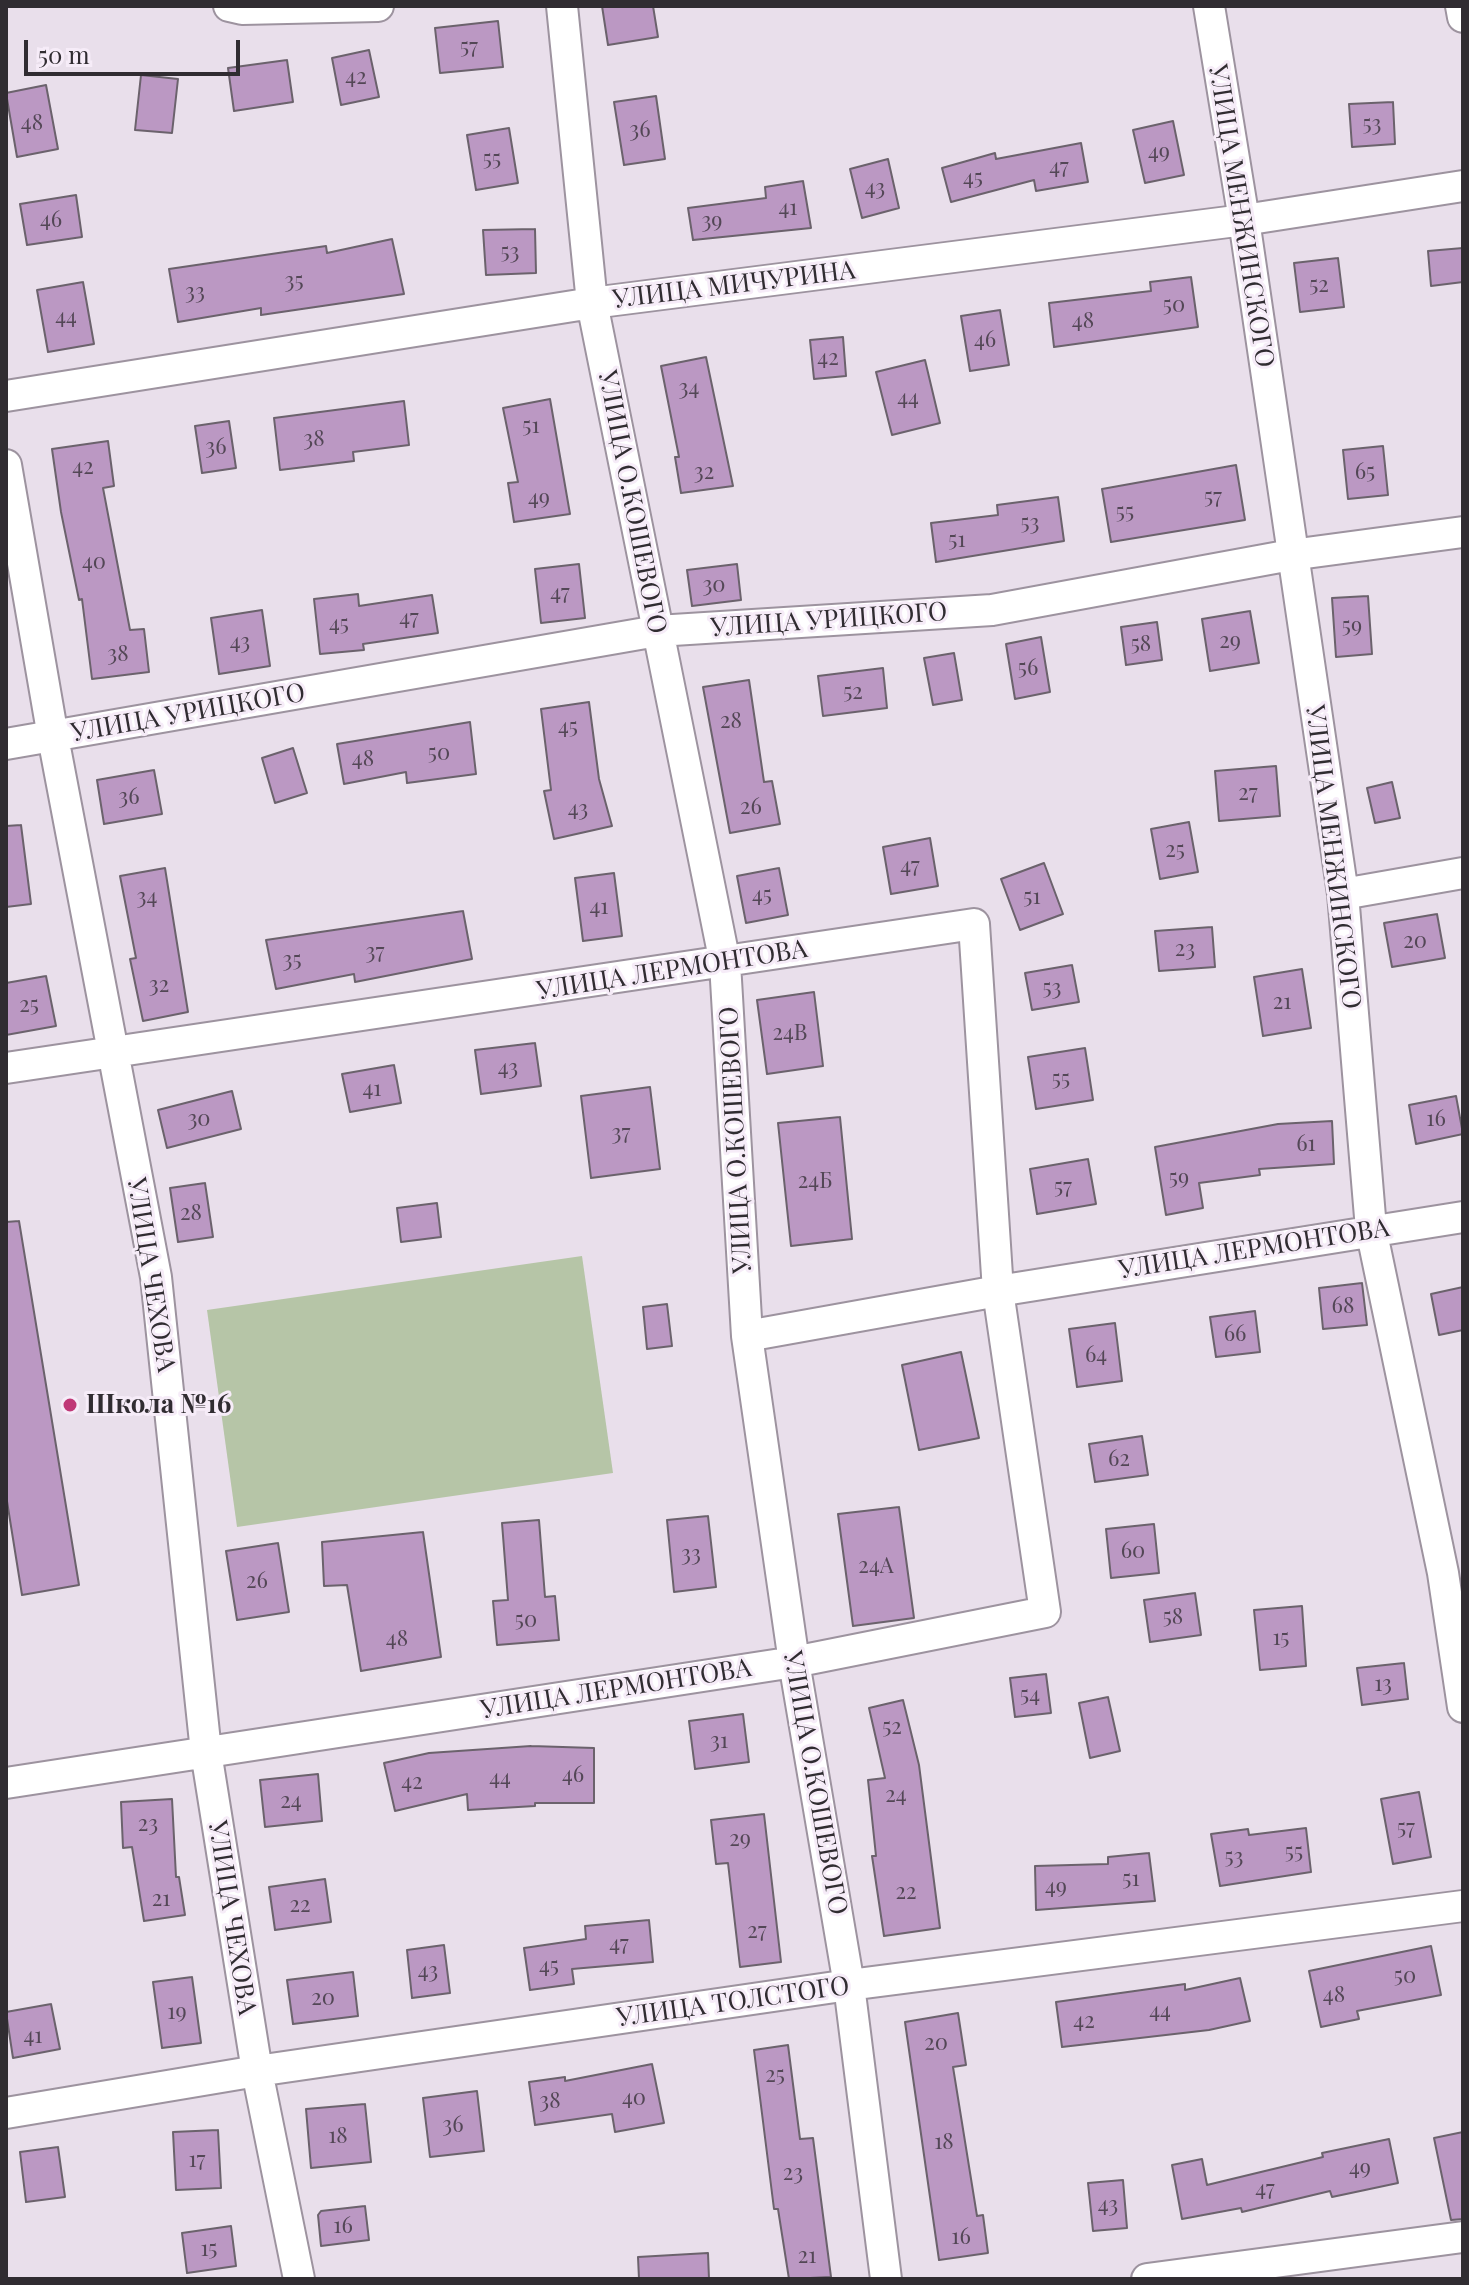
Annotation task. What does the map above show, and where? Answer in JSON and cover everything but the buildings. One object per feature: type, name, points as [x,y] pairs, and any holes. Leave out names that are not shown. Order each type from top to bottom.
[{"type":"street","points":[[229,6],[242,9],[378,6]]},
{"type":"street","name":"УЛИЦА О.КОШЕВОГО","points":[[562,6],[592,303],[725,963],[747,1336],[794,1662],[849,1985],[886,2279]]},
{"type":"street","name":"УЛИЦА МЕНЖИНСКОГО","points":[[1209,6],[1244,220],[1343,894],[1371,1229],[1453,1572],[1463,1707]]},
{"type":"street","points":[[1461,6],[1463,17]]},
{"type":"street","name":"УЛИЦА МИЧУРИНА","points":[[6,396],[592,303],[1244,220],[1463,186]]},
{"type":"street","name":"УЛИЦА ЧЕХОВА","points":[[6,465],[53,737],[156,1277],[206,1752],[257,2071],[299,2279]]},
{"type":"street","name":"УЛИЦА УРИЦКОГО","points":[[6,744],[657,631],[992,610],[1291,555],[1463,532]]},
{"type":"street","points":[[1343,894],[1463,873]]},
{"type":"street","name":"УЛИЦА ЛЕРМОНТОВА","points":[[6,1068],[974,924],[998,1291],[1045,1612],[794,1662],[6,1783]]},
{"type":"street","name":"УЛИЦА ЛЕРМОНТОВА","points":[[747,1336],[1371,1229],[1463,1217]]},
{"type":"street","name":"УЛИЦА ТОЛСТОГО","points":[[6,2113],[257,2071],[849,1985],[1463,1906]]},
{"type":"street","points":[[1147,2279],[1463,2237]]},
{"type":"green space","points":[[582,1256],[613,1473],[237,1527],[207,1310]]},
{"type":"place","name":"Школа №16","points":[[70,1405]]}]
